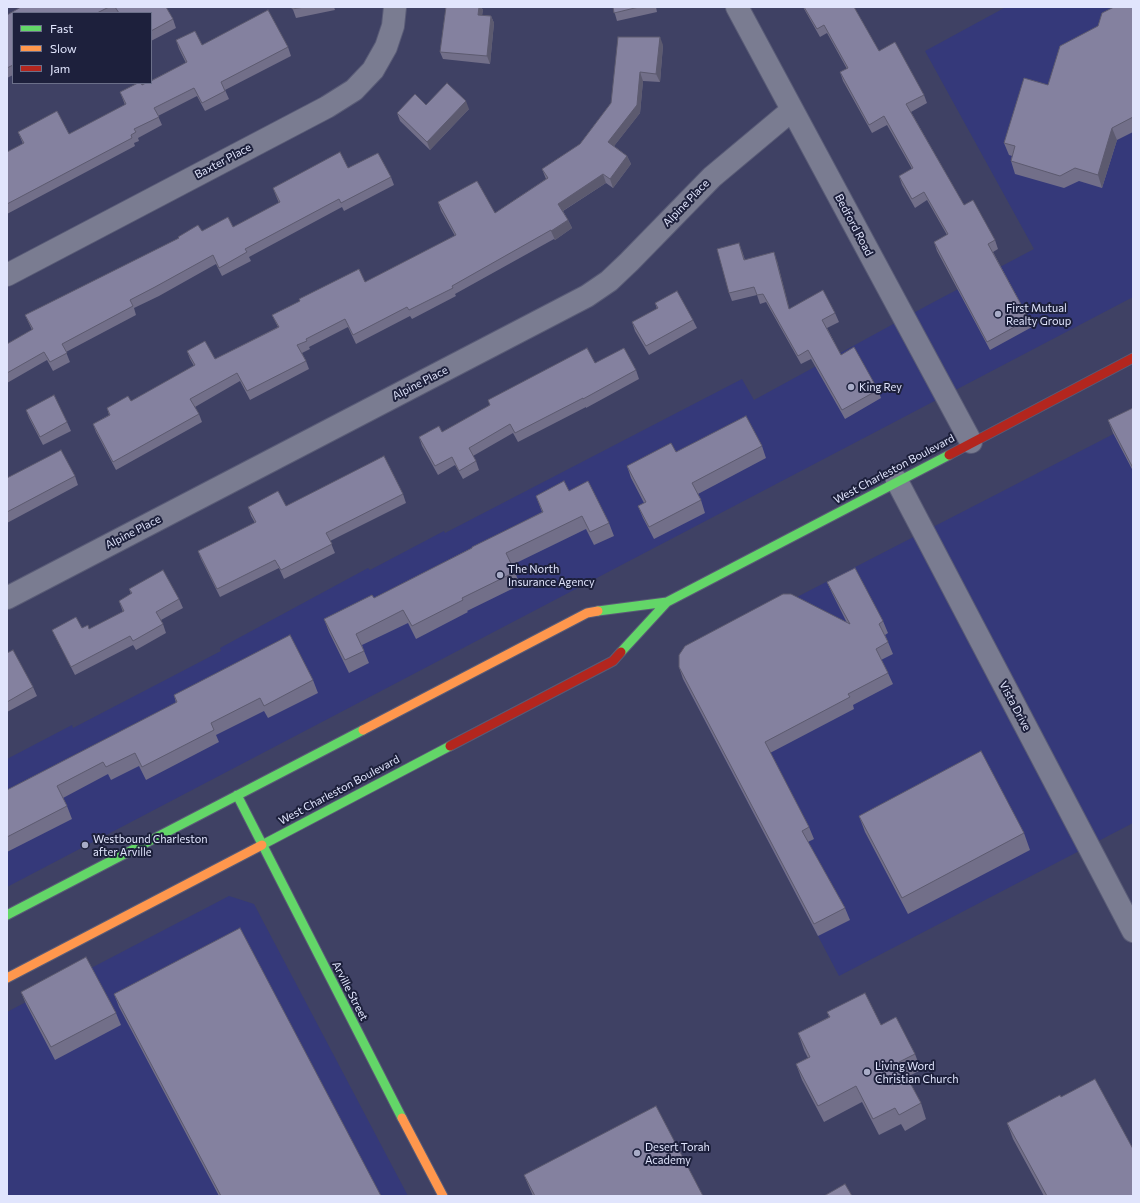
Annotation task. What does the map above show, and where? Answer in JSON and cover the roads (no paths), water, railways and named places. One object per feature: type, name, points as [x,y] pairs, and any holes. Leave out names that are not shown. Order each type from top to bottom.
[{"type":"main road","name":"West Charleston Boulevard","points":[[7,978],[613,661],[667,602],[1133,358]]},
{"type":"main road","name":"West Charleston Boulevard","points":[[7,915],[587,613],[667,602]]},
{"type":"main road","name":"Arville Street","points":[[237,795],[443,1196]]},
{"type":"street","name":"Baxter Place","points":[[7,275],[327,107],[354,90],[373,70],[386,47],[393,26],[395,7]]},
{"type":"street","name":"Bedford Road","points":[[737,7],[971,442]]},
{"type":"street","name":"Alpine Place","points":[[7,598],[587,296],[609,281],[630,262],[712,177],[792,110]]},
{"type":"street","name":"Vista Drive","points":[[897,481],[1133,931]]},
{"type":"place","name":"First Mutual Realty Group","points":[[998,314]]},
{"type":"place","name":"King Rey","points":[[851,387]]},
{"type":"place","name":"The North Insurance Agency","points":[[500,575]]},
{"type":"place","name":"Westbound Charleston after Arville","points":[[85,845]]},
{"type":"place","name":"Living Word Christian Church","points":[[867,1072]]},
{"type":"place","name":"Desert Torah Academy","points":[[637,1153]]}]
